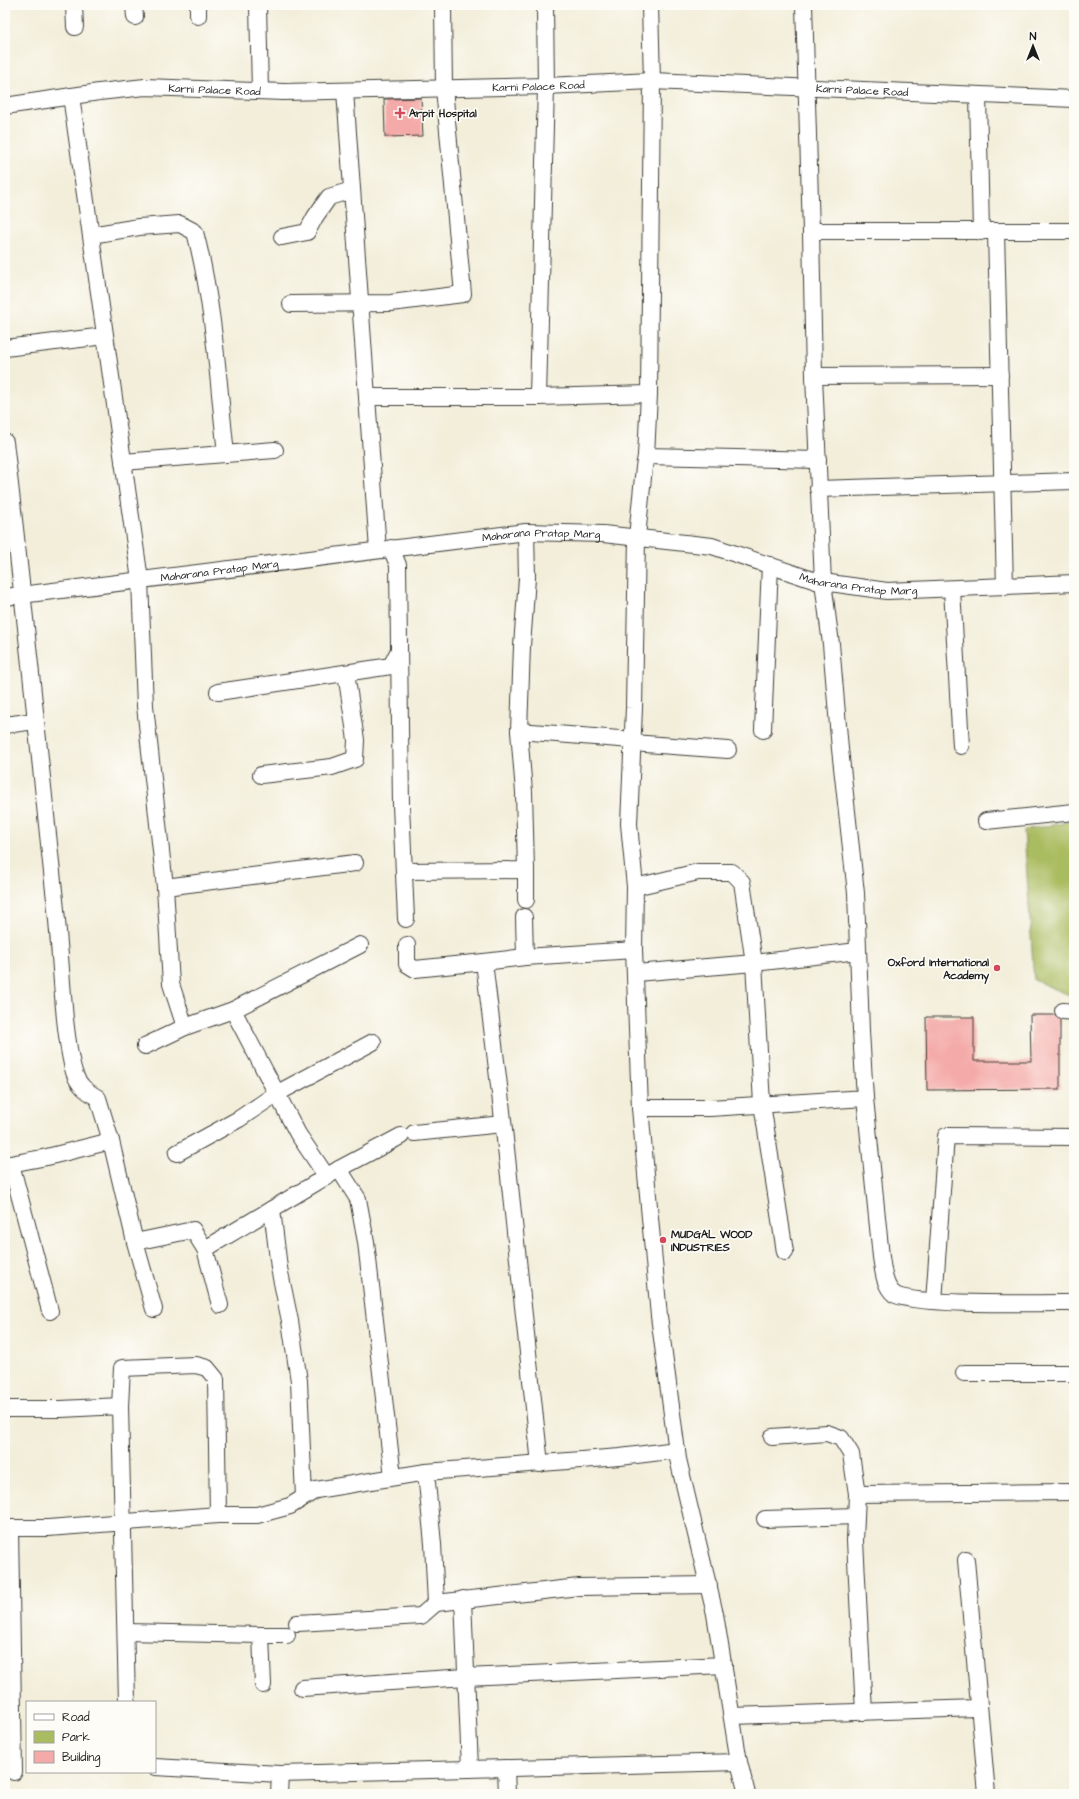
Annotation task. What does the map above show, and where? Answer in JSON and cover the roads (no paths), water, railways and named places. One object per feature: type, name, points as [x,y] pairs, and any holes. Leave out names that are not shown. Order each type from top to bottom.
[{"type":"street","points":[[74,5],[76,27]]},
{"type":"street","points":[[258,5],[260,91]]},
{"type":"street","points":[[291,304],[360,302],[391,303],[463,294],[444,88],[443,5]]},
{"type":"street","points":[[538,397],[546,86],[546,5]]},
{"type":"street","points":[[650,5],[652,81],[649,394],[646,456],[637,537],[629,824],[635,888],[634,950],[640,1108],[659,1316],[677,1450],[716,1614],[739,1762],[747,1794]]},
{"type":"street","points":[[804,5],[814,376],[823,582],[831,644],[840,749],[856,893],[865,1098],[881,1257],[886,1283],[894,1294],[904,1297],[934,1301],[1074,1303]]},
{"type":"street","name":"Karni Palace Road","points":[[5,106],[145,87],[284,92],[546,86],[652,81],[668,83],[805,86],[1074,99]]},
{"type":"street","points":[[345,91],[367,397],[384,549],[398,565],[401,805],[406,919]]},
{"type":"street","points":[[978,95],[1000,375],[1005,587]]},
{"type":"street","points":[[71,96],[140,580],[145,706],[166,887],[171,984],[186,1028]]},
{"type":"street","points":[[282,237],[307,232],[315,217],[329,197],[352,190]]},
{"type":"street","points":[[91,235],[139,227],[175,224],[180,224],[195,232],[201,255],[209,302],[226,454]]},
{"type":"street","points":[[811,231],[1074,231]]},
{"type":"street","points":[[5,348],[105,336]]},
{"type":"street","points":[[814,376],[1000,375]]},
{"type":"street","points":[[367,397],[538,397],[649,394]]},
{"type":"street","points":[[5,442],[23,595],[35,721],[57,918],[70,1059],[74,1075],[82,1088],[98,1098],[111,1141],[135,1242],[154,1309]]},
{"type":"street","points":[[123,462],[275,450]]},
{"type":"street","points":[[646,456],[818,460]]},
{"type":"street","points":[[818,488],[1074,481]]},
{"type":"street","points":[[526,532],[527,578],[522,646],[519,731],[524,792],[526,900]]},
{"type":"street","name":"Maharana Pratap Marg","points":[[5,597],[526,532],[603,534],[712,546],[823,582],[887,591],[1074,583]]},
{"type":"street","points":[[763,730],[770,565]]},
{"type":"street","points":[[952,589],[961,746]]},
{"type":"street","points":[[218,692],[391,666],[399,650]]},
{"type":"street","points":[[261,775],[332,767],[355,760],[356,740],[346,673]]},
{"type":"street","points":[[5,725],[35,721]]},
{"type":"street","points":[[519,731],[728,750]]},
{"type":"street","points":[[986,822],[1074,812]]},
{"type":"street","points":[[166,887],[355,863]]},
{"type":"street","points":[[404,871],[526,870]]},
{"type":"street","points":[[635,888],[698,872],[732,872],[742,882],[754,963],[762,1104],[785,1252]]},
{"type":"street","points":[[524,917],[525,958]]},
{"type":"street","points":[[145,1046],[232,1010],[360,945]]},
{"type":"street","points":[[407,945],[407,964],[415,969],[525,958],[634,950]]},
{"type":"street","points":[[636,974],[754,963],[858,951]]},
{"type":"street","points":[[484,962],[540,1464]]},
{"type":"street","points":[[232,1010],[298,1134],[358,1199],[366,1242],[393,1477]]},
{"type":"street","points":[[177,1153],[239,1118],[276,1094],[373,1042]]},
{"type":"street","points":[[640,1108],[710,1108],[865,1098]]},
{"type":"street","points":[[205,1249],[333,1173],[407,1134],[503,1124]]},
{"type":"street","points":[[934,1301],[946,1136],[1074,1137]]},
{"type":"street","points":[[50,1311],[8,1164],[47,1157],[111,1141]]},
{"type":"street","points":[[272,1209],[279,1268],[290,1321],[299,1382],[304,1497]]},
{"type":"street","points":[[135,1242],[193,1230],[205,1249],[220,1305]]},
{"type":"street","points":[[128,1701],[120,1406],[122,1368],[196,1365],[207,1368],[216,1379],[218,1515]]},
{"type":"street","points":[[964,1373],[1074,1373]]},
{"type":"street","points":[[5,1409],[61,1409],[120,1406]]},
{"type":"street","points":[[772,1437],[827,1433],[841,1438],[851,1454],[857,1494],[855,1541],[864,1712]]},
{"type":"street","points":[[15,1772],[8,1657],[8,1528],[48,1528],[218,1515],[257,1515],[290,1506],[316,1490],[393,1477],[426,1472],[620,1457],[677,1450]]},
{"type":"street","points":[[426,1472],[433,1544],[436,1603]]},
{"type":"street","points":[[857,1494],[1074,1492]]},
{"type":"street","points":[[765,1519],[856,1516]]},
{"type":"street","points":[[966,1560],[986,1794]]},
{"type":"street","points":[[297,1623],[421,1616],[436,1603],[579,1587],[708,1585]]},
{"type":"street","points":[[462,1599],[470,1769]]},
{"type":"street","points":[[126,1632],[287,1635]]},
{"type":"street","points":[[261,1635],[263,1685]]},
{"type":"street","points":[[302,1688],[466,1677],[724,1665]]},
{"type":"street","points":[[732,1716],[978,1708]]},
{"type":"street","points":[[156,1767],[280,1774],[739,1762]]},
{"type":"street","points":[[506,1768],[507,1794]]},
{"type":"street","points":[[279,1794],[280,1774]]},
{"type":"place","name":"Arpit Hospital","points":[[400,113]]},
{"type":"place","name":"Oxford International Academy","points":[[997,968]]},
{"type":"place","name":"MUDGAL WOOD INDUSTRIES","points":[[663,1240]]}]
